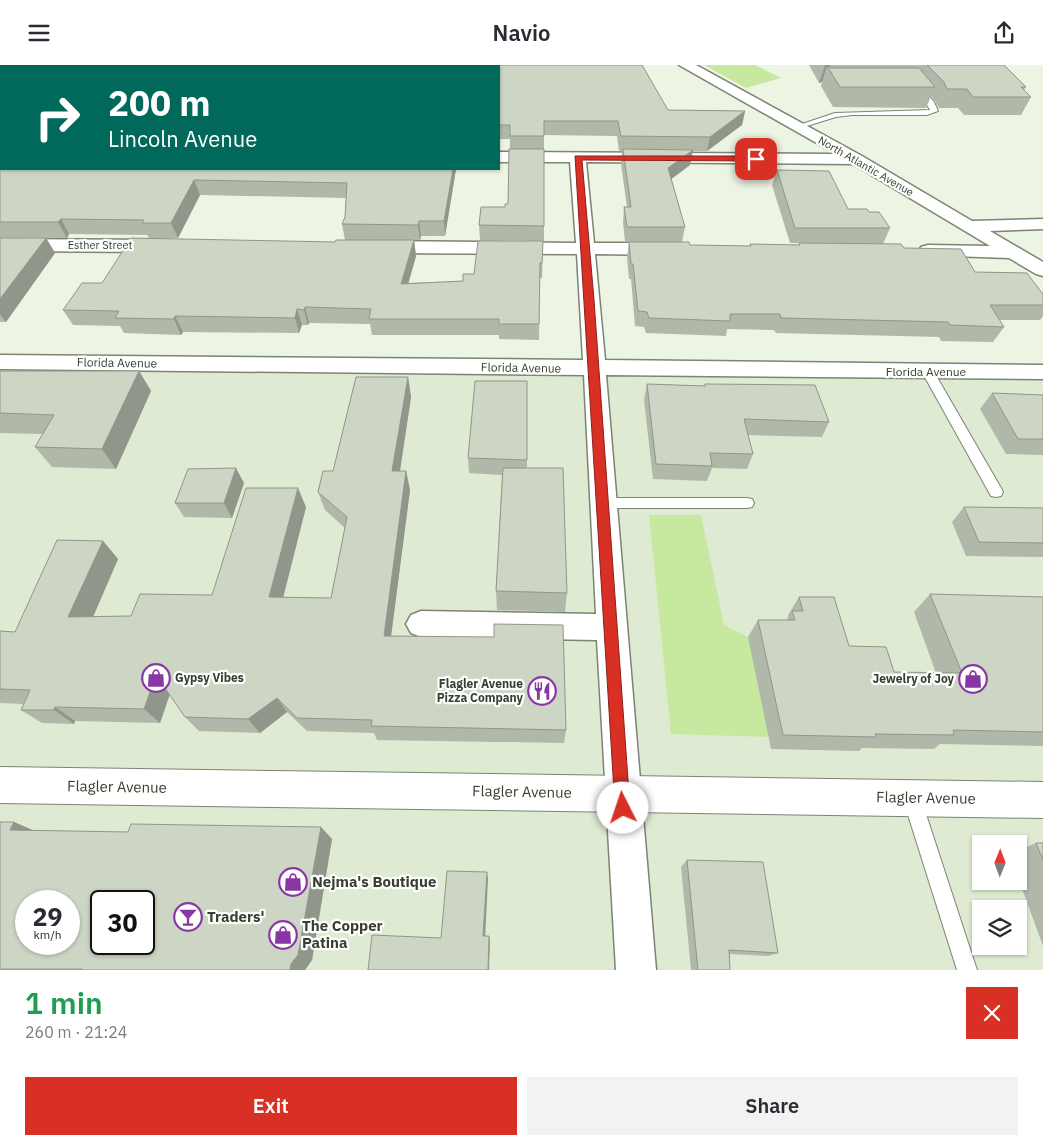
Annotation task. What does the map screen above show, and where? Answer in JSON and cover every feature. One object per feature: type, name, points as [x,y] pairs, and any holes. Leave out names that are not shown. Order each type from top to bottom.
[{"type":"street","name":"North Atlantic Avenue","points":[[686,65],[856,159],[1043,270]]},
{"type":"street","points":[[500,157],[856,159]]},
{"type":"street","points":[[578,158],[636,970]]},
{"type":"street","points":[[968,226],[1043,224]]},
{"type":"street","name":"Esther Street","points":[[0,245],[179,246]]},
{"type":"street","points":[[358,247],[685,249]]},
{"type":"street","points":[[912,251],[1011,252]]},
{"type":"street","name":"Florida Avenue","points":[[0,362],[1043,372]]},
{"type":"street","points":[[421,624],[610,627]]},
{"type":"street","name":"Flagler Avenue","points":[[0,785],[1043,800]]},
{"type":"lane","points":[[798,127],[835,115],[852,113],[927,113],[934,111],[931,104],[898,65]]},
{"type":"lane","points":[[904,84],[914,84]]},
{"type":"lane","points":[[928,372],[996,492]]},
{"type":"lane","points":[[602,503],[747,503]]},
{"type":"lane","points":[[912,798],[967,970]]},
{"type":"shaded area","points":[[0,362],[1043,372],[1043,970],[0,970]]},
{"type":"green space","points":[[704,65],[755,65],[781,78],[746,88]]},
{"type":"green space","points":[[649,515],[701,515],[724,625],[748,637],[769,737],[671,734]]},
{"type":"building","points":[[500,65],[642,65],[668,110],[745,111],[710,137],[621,136],[618,121],[544,121],[544,136],[510,136],[510,125],[500,125]]},
{"type":"building","points":[[927,65],[1004,65],[1026,87],[1021,87],[1031,97],[973,97],[967,89],[947,89],[944,82]]},
{"type":"building","points":[[827,66],[831,68],[919,68],[935,87],[840,87]]},
{"type":"building","points":[[509,149],[544,149],[544,226],[479,225],[481,207],[505,207],[505,204],[508,204]]},
{"type":"building","points":[[623,149],[693,150],[668,168],[685,227],[627,227],[624,207],[631,207]]},
{"type":"building","points":[[0,170],[453,170],[444,221],[419,221],[418,225],[342,224],[345,217],[347,183],[194,180],[171,223],[142,223],[144,220],[61,219],[58,222],[0,222]]},
{"type":"building","points":[[777,170],[829,171],[848,209],[867,209],[869,212],[879,212],[890,228],[795,228]]},
{"type":"building","points":[[0,238],[46,238],[0,299]]},
{"type":"building","points":[[131,238],[335,242],[336,240],[414,240],[401,284],[463,281],[463,274],[474,274],[478,241],[543,241],[542,263],[540,263],[539,324],[499,324],[499,319],[369,319],[371,309],[305,307],[304,310],[297,309],[295,318],[175,316],[174,319],[115,318],[119,311],[63,310],[82,283],[102,283]]},
{"type":"building","points":[[629,242],[689,242],[690,245],[751,246],[750,244],[800,245],[799,243],[901,244],[904,248],[961,249],[975,272],[1027,273],[1043,294],[1043,305],[990,305],[1004,327],[950,325],[948,322],[781,318],[780,314],[730,314],[730,321],[649,318],[647,312],[638,311]]},
{"type":"building","points":[[0,371],[139,371],[102,449],[35,447],[54,415],[0,413]]},
{"type":"building","points":[[356,377],[408,377],[392,471],[406,471],[384,636],[494,637],[494,624],[563,625],[566,730],[371,726],[372,720],[297,718],[277,698],[248,719],[185,717],[156,675],[144,709],[55,707],[54,710],[21,710],[30,690],[0,689],[0,631],[15,632],[57,540],[103,541],[68,617],[131,616],[140,594],[212,595],[246,488],[298,488],[269,597],[331,598],[347,517],[318,492],[323,471],[333,471]]},
{"type":"building","points":[[475,381],[527,381],[527,460],[468,458]]},
{"type":"building","points":[[647,384],[705,386],[705,384],[815,385],[829,422],[744,419],[753,454],[710,453],[712,466],[656,464]]},
{"type":"building","points":[[992,393],[1043,395],[1043,439],[1018,439]]},
{"type":"building","points":[[236,468],[224,503],[175,503],[188,469]]},
{"type":"building","points":[[503,468],[563,468],[567,593],[496,591]]},
{"type":"building","points":[[964,507],[1043,508],[1043,543],[979,542]]},
{"type":"building","points":[[930,594],[1043,597],[1043,732],[953,730],[954,735],[875,734],[876,737],[783,735],[758,620],[795,620],[792,611],[803,611],[799,597],[834,597],[849,646],[886,647],[894,672],[962,673]]},
{"type":"building","points":[[0,822],[14,822],[10,830],[128,832],[131,824],[321,827],[298,955],[291,964],[290,970],[0,969]]},
{"type":"building","points":[[1036,843],[1043,843],[1043,860]]},
{"type":"building","points":[[687,860],[763,862],[778,953],[729,950],[730,970],[698,970]]},
{"type":"building","points":[[447,871],[487,872],[483,936],[489,936],[488,970],[368,970],[372,935],[441,938]]},
{"type":"place","name":"Gypsy Vibes","points":[[156,678]]},
{"type":"place","name":"Jewelry of Joy","points":[[973,679]]},
{"type":"place","name":"Flagler Avenue Pizza Company","points":[[542,691]]},
{"type":"place","name":"Nejma's Boutique","points":[[293,882]]},
{"type":"place","name":"Traders'","points":[[188,917]]},
{"type":"place","name":"The Copper Patina","points":[[283,935]]},
{"type":"route","points":[[623,808],[618,755],[590,300],[578,158],[756,159]]}]
